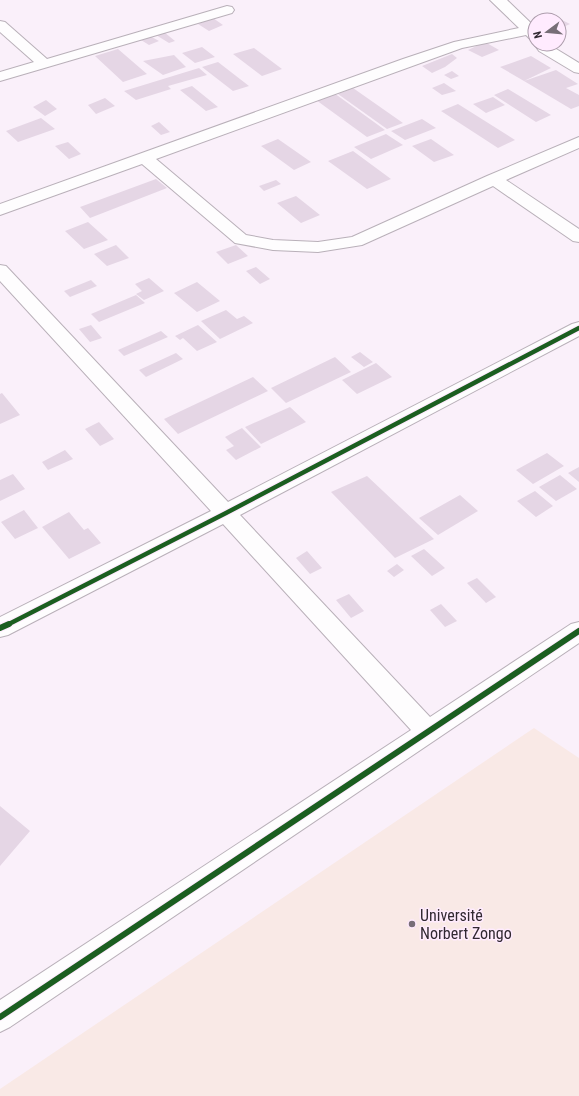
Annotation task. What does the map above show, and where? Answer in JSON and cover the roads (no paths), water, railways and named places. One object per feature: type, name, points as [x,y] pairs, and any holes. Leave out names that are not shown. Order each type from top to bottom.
[{"type":"street","points":[[497,0],[502,3],[527,28]]},
{"type":"street","points":[[0,77],[227,10]]},
{"type":"street","points":[[0,25],[44,64]]},
{"type":"street","points":[[0,210],[408,62],[459,45],[527,34]]},
{"type":"street","points":[[551,52],[579,69]]},
{"type":"street","points":[[145,158],[241,239],[273,246],[318,246],[356,240],[579,142]]},
{"type":"street","points":[[493,179],[579,237]]},
{"type":"street","points":[[0,270],[428,732]]},
{"type":"street","points":[[0,628],[226,513],[579,328]]},
{"type":"street","points":[[0,1017],[579,631]]},
{"type":"place","name":"Université Norbert Zongo","points":[[412,924]]}]
